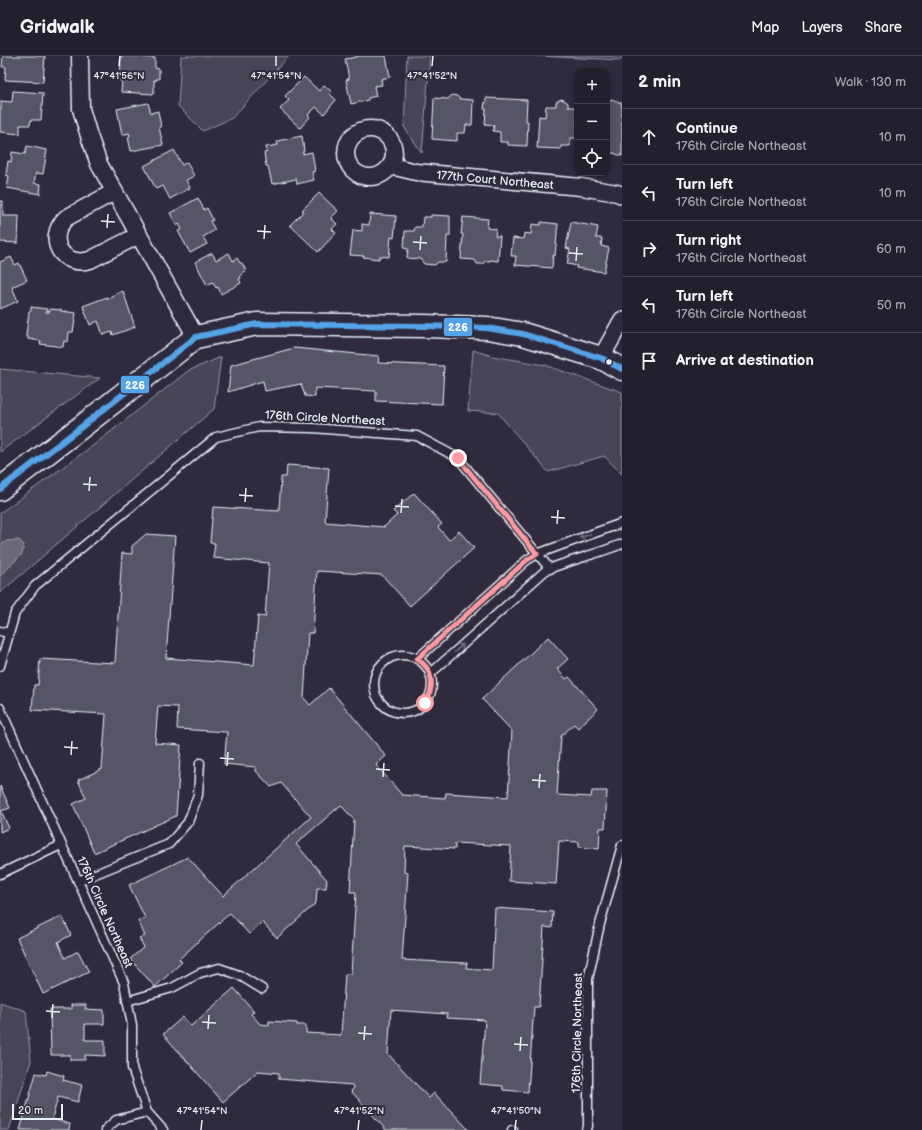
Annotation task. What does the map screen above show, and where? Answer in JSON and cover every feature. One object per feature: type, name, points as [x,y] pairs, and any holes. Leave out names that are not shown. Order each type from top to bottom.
[{"type":"street","points":[[80,56],[81,109],[99,164],[196,337]]},
{"type":"street","name":"177th Court Northeast","points":[[391,166],[416,172],[581,188],[622,195]]},
{"type":"street","points":[[114,192],[66,218],[56,234],[57,246],[65,257],[77,262],[84,262],[139,235]]},
{"type":"street","points":[[601,358],[622,320]]},
{"type":"street","points":[[0,489],[196,337],[257,324],[487,328],[523,334],[601,358],[622,369]]},
{"type":"lane","name":"176th Circle Northeast","points":[[0,666],[15,612],[35,586],[216,437],[259,427],[312,428],[417,436],[458,458],[550,569]]},
{"type":"lane","points":[[417,659],[527,560],[537,554],[622,523]]},
{"type":"lane","points":[[430,674],[546,570],[622,544]]},
{"type":"lane","points":[[0,631],[9,634]]},
{"type":"lane","points":[[395,656],[412,656],[425,665],[430,674],[432,688],[429,696],[425,703],[411,712],[395,712],[381,703],[377,696],[375,680],[377,672],[382,665],[395,656]]},
{"type":"lane","name":"176th Circle Northeast","points":[[0,708],[124,983],[132,1025],[132,1068],[147,1112],[163,1130]]},
{"type":"lane","points":[[78,881],[168,844],[188,822],[198,795],[200,763]]},
{"type":"lane","points":[[0,874],[62,845]]},
{"type":"lane","name":"176th Circle Northeast","points":[[587,1130],[588,980],[600,924],[619,870],[622,845]]},
{"type":"lane","points":[[127,1001],[172,988],[200,973],[219,968],[239,975],[262,989]]},
{"type":"lane","points":[[105,1130],[116,1120],[147,1112]]},
{"type":"shaded area","points":[[181,56],[289,56],[232,118],[203,131],[178,106]]},
{"type":"shaded area","points":[[407,56],[430,56],[422,153],[404,127]]},
{"type":"shaded area","points":[[537,56],[622,56],[622,60]]},
{"type":"shaded area","points":[[473,350],[492,356],[545,365],[622,392],[622,474],[604,456],[548,472],[498,413],[468,411]]},
{"type":"shaded area","points":[[221,357],[214,409],[0,593],[0,513],[95,444],[188,371]]},
{"type":"shaded area","points":[[0,369],[89,377],[100,378],[0,452]]},
{"type":"shaded area","points":[[0,1002],[26,1011],[31,1061],[9,1130],[0,1130]]},
{"type":"water","points":[[19,540],[24,545],[22,554],[0,576],[0,545],[7,541]]},
{"type":"building","points":[[3,56],[45,56],[43,82],[5,80],[6,67],[2,67]]},
{"type":"building","points":[[121,56],[142,56],[155,58],[155,68],[159,69],[159,79],[156,79],[156,81],[154,80],[154,94],[121,92]]},
{"type":"building","points":[[356,56],[386,56],[390,77],[381,79],[382,85],[374,86],[376,96],[368,98],[368,100],[351,104],[346,80],[349,79],[345,59],[357,57]]},
{"type":"building","points":[[304,77],[319,91],[324,85],[332,92],[330,94],[336,100],[324,114],[316,107],[308,115],[310,117],[300,128],[280,109],[289,100],[285,96]]},
{"type":"building","points":[[13,91],[43,93],[41,120],[31,120],[30,125],[20,125],[20,134],[0,132],[1,101],[12,102]]},
{"type":"building","points":[[452,95],[457,96],[460,99],[473,100],[472,125],[466,125],[465,133],[457,133],[457,141],[432,139],[434,98],[448,99]]},
{"type":"building","points":[[486,98],[527,100],[527,146],[508,145],[508,142],[500,142],[500,132],[493,131],[494,125],[485,124],[486,109],[484,109]]},
{"type":"building","points":[[561,99],[568,103],[568,107],[574,107],[574,138],[570,138],[570,146],[561,146],[561,149],[537,148],[539,116],[545,117],[546,106],[556,106],[556,102]]},
{"type":"building","points":[[611,99],[622,103],[622,156],[610,152]]},
{"type":"building","points":[[148,103],[151,113],[158,111],[161,127],[159,127],[163,145],[131,151],[128,137],[130,136],[129,133],[122,135],[117,109]]},
{"type":"building","points":[[302,136],[303,154],[312,152],[315,171],[312,172],[314,180],[297,184],[296,179],[272,184],[268,166],[266,166],[264,153],[267,152],[266,147],[278,145],[277,141]]},
{"type":"building","points":[[27,146],[47,150],[43,174],[36,173],[34,183],[41,184],[40,194],[7,188],[9,176],[6,175],[8,161],[11,162],[12,152],[25,154]]},
{"type":"building","points":[[174,150],[182,165],[187,162],[194,176],[186,180],[190,188],[170,199],[163,186],[156,189],[144,166]]},
{"type":"building","points":[[319,193],[338,211],[331,218],[337,224],[332,229],[336,233],[318,252],[290,225]]},
{"type":"building","points":[[198,198],[204,210],[207,208],[213,220],[210,221],[215,230],[203,237],[207,244],[190,253],[178,231],[182,229],[179,224],[177,226],[170,213]]},
{"type":"building","points":[[0,201],[3,201],[3,216],[19,216],[18,243],[0,242]]},
{"type":"building","points":[[370,214],[396,216],[394,238],[391,237],[389,257],[379,256],[379,259],[350,255],[353,230],[362,231],[362,224],[369,225]]},
{"type":"building","points":[[431,215],[450,216],[450,236],[447,236],[446,262],[438,262],[435,265],[424,264],[420,259],[407,258],[408,249],[404,248],[405,231],[414,231],[415,227],[422,227],[423,217],[431,217]]},
{"type":"building","points":[[463,217],[488,219],[487,228],[496,229],[495,236],[500,236],[498,261],[490,260],[485,261],[483,264],[477,264],[475,260],[461,259]]},
{"type":"building","points":[[541,222],[558,224],[555,256],[553,255],[552,268],[515,265],[516,256],[511,256],[513,238],[523,239],[524,233],[531,234],[532,224],[541,225]]},
{"type":"building","points":[[571,222],[598,227],[596,238],[602,238],[601,246],[609,248],[604,272],[576,268],[577,266],[567,264],[570,249],[566,248]]},
{"type":"building","points":[[212,253],[216,260],[229,253],[233,261],[237,258],[240,263],[242,263],[246,271],[240,276],[241,278],[239,279],[241,283],[221,294],[218,287],[216,288],[213,282],[207,285],[195,262]]},
{"type":"building","points":[[11,257],[15,265],[19,263],[27,280],[12,287],[18,301],[0,309],[0,262]]},
{"type":"building","points":[[123,291],[135,327],[113,335],[112,332],[103,335],[98,321],[90,325],[83,306],[107,297],[108,299],[111,298],[111,296]]},
{"type":"building","points":[[31,307],[47,309],[46,312],[49,312],[50,309],[76,313],[73,332],[69,332],[68,342],[64,341],[63,347],[40,344],[41,341],[28,339],[28,336],[26,336],[29,311],[31,311]]},
{"type":"building","points":[[294,348],[379,356],[378,363],[444,366],[442,404],[376,401],[376,391],[315,388],[315,397],[305,396],[301,384],[265,391],[263,381],[228,392],[231,365]]},
{"type":"building","points":[[287,465],[329,468],[325,522],[384,527],[397,515],[393,511],[414,493],[442,524],[438,527],[449,540],[459,531],[474,548],[410,606],[382,575],[317,571],[313,633],[308,633],[304,698],[310,705],[329,688],[386,756],[376,765],[402,795],[445,798],[446,793],[508,797],[512,731],[482,699],[548,637],[568,659],[557,669],[566,679],[569,677],[598,709],[578,728],[574,724],[561,736],[557,795],[591,797],[592,791],[607,791],[605,828],[600,828],[599,849],[579,847],[579,842],[559,841],[556,884],[509,881],[511,846],[455,843],[455,849],[405,846],[404,872],[408,873],[402,960],[467,963],[466,968],[492,970],[495,908],[553,912],[552,928],[544,927],[539,1007],[534,1007],[528,1092],[503,1090],[503,1086],[480,1084],[485,1020],[446,1018],[447,1014],[391,1010],[388,1054],[429,1098],[434,1093],[469,1130],[386,1130],[351,1091],[354,1088],[352,1085],[279,1079],[279,1073],[258,1071],[223,1102],[163,1034],[183,1017],[191,1026],[234,988],[254,1011],[251,1014],[260,1024],[269,1025],[269,1021],[297,1023],[297,1025],[306,1025],[306,1033],[341,1035],[345,974],[351,974],[356,892],[350,892],[354,820],[341,805],[296,844],[327,880],[326,888],[317,888],[316,903],[277,938],[262,922],[249,934],[230,913],[179,959],[182,962],[155,987],[130,959],[144,947],[139,938],[145,936],[138,921],[145,918],[129,885],[188,857],[223,896],[311,817],[281,783],[271,787],[256,771],[256,767],[224,764],[227,732],[177,729],[178,707],[158,706],[155,743],[181,745],[176,816],[94,853],[73,804],[86,798],[78,780],[102,769],[106,714],[32,710],[34,685],[38,685],[40,659],[115,663],[122,553],[132,554],[132,546],[146,534],[175,536],[166,658],[254,665],[258,616],[265,617],[269,563],[213,558],[215,543],[210,543],[213,507],[279,511],[281,477],[286,477]]},
{"type":"building","points":[[0,786],[10,808],[1,811],[9,828],[0,832]]},
{"type":"building","points":[[62,916],[71,935],[58,942],[65,958],[78,951],[89,972],[43,994],[17,938]]},
{"type":"building","points":[[71,1005],[86,1005],[85,1009],[104,1010],[104,1024],[85,1024],[85,1040],[105,1040],[105,1056],[85,1055],[85,1060],[70,1060],[70,1055],[51,1055],[50,1009],[71,1009]]},
{"type":"building","points":[[47,1071],[64,1076],[63,1080],[82,1085],[78,1102],[58,1097],[52,1119],[70,1124],[69,1130],[20,1130],[36,1073],[46,1075]]},
{"type":"transit line","name":"226","points":[[0,489],[196,337],[257,324],[487,328],[523,334],[601,358],[622,369]]},
{"type":"route","points":[[425,703],[432,688],[432,680],[430,672],[425,665],[417,659],[527,560],[537,554],[458,458]]}]
